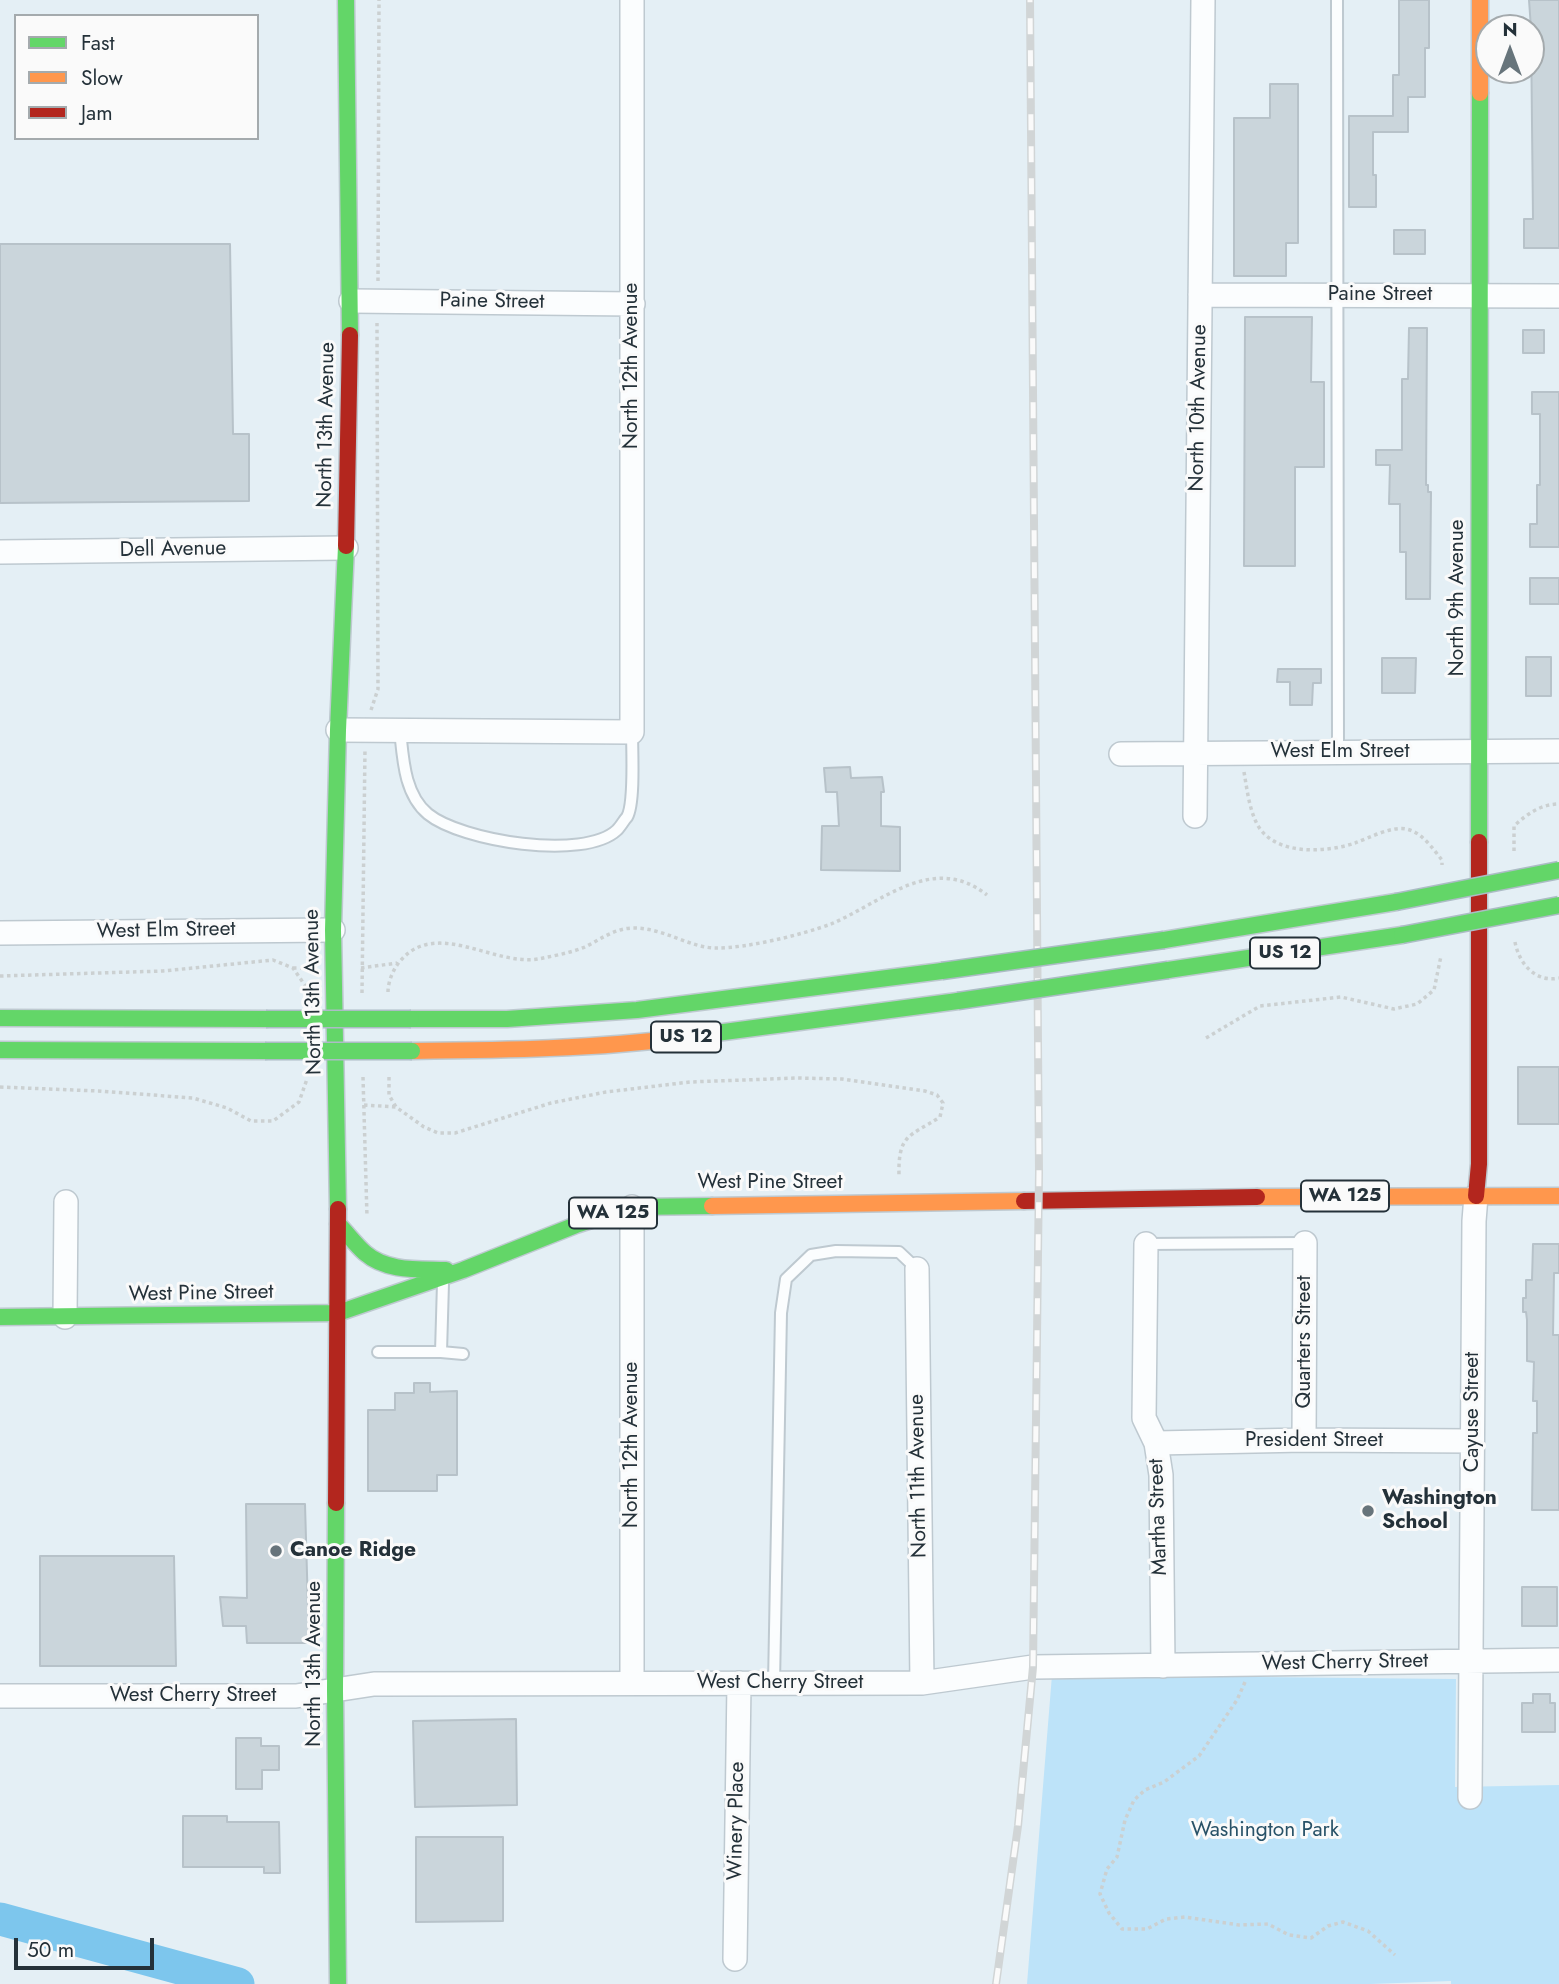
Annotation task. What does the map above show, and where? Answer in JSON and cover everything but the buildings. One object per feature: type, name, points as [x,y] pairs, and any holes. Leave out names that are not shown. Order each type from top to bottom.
[{"type":"main road","name":"North 13th Avenue","points":[[338,1984],[335,1690],[338,1224],[333,930],[351,301],[346,0]]},
{"type":"main road","name":"North 9th Avenue","points":[[1476,1196],[1479,1164],[1480,0]]},
{"type":"main road","name":"US 12","points":[[0,1018],[507,1018],[637,1010],[1164,940],[1396,902],[1559,870]]},
{"type":"main road","name":"US 12","points":[[0,1050],[412,1051],[641,1044],[1168,971],[1402,935],[1559,905]]},
{"type":"main road","name":"West Pine Street","points":[[0,1317],[338,1313],[444,1277],[632,1206],[1559,1196]]},
{"type":"main road","name":"WA 125","points":[[338,1224],[367,1254],[385,1264],[407,1269],[463,1270]]},
{"type":"street","name":"North 12th Avenue","points":[[632,0],[632,732]]},
{"type":"street","name":"North 10th Avenue","points":[[1195,816],[1203,0]]},
{"type":"street","name":"Paine Street","points":[[1200,295],[1559,296]]},
{"type":"street","name":"Paine Street","points":[[351,301],[632,304]]},
{"type":"street","name":"Dell Avenue","points":[[0,552],[346,548]]},
{"type":"street","points":[[338,730],[632,732]]},
{"type":"street","name":"West Elm Street","points":[[1121,754],[1559,751]]},
{"type":"street","name":"West Elm Street","points":[[0,933],[333,930]]},
{"type":"street","name":"Cayuse Street","points":[[1470,1797],[1476,1196]]},
{"type":"street","points":[[65,1317],[66,1202]]},
{"type":"street","name":"North 12th Avenue","points":[[632,1206],[632,1683]]},
{"type":"street","name":"Quarters Street","points":[[1304,1440],[1305,1243]]},
{"type":"street","name":"Martha Street","points":[[1146,1244],[1144,1418],[1156,1443],[1161,1475],[1163,1666]]},
{"type":"street","name":"North 11th Avenue","points":[[917,1269],[922,1683]]},
{"type":"street","name":"President Street","points":[[1156,1443],[1472,1441]]},
{"type":"street","name":"West Cherry Street","points":[[0,1696],[296,1696],[374,1684],[922,1683],[1013,1669],[1559,1660]]},
{"type":"street","name":"Winery Place","points":[[735,1959],[739,1683]]},
{"type":"lane","points":[[1337,0],[1338,752]]},
{"type":"lane","points":[[400,730],[403,761],[412,794],[428,814],[458,831],[496,841],[546,846],[591,841],[616,831],[629,813],[632,732]]},
{"type":"lane","points":[[1146,1244],[1305,1243]]},
{"type":"lane","points":[[774,1683],[781,1313],[786,1279],[811,1255],[836,1251],[899,1252],[917,1269]]},
{"type":"lane","points":[[441,1352],[444,1277]]},
{"type":"lane","points":[[377,1352],[463,1354]]},
{"type":"path","points":[[362,995],[366,730],[378,689],[379,0]]},
{"type":"path","points":[[363,1064],[367,1219]]},
{"type":"path","points":[[364,1105],[396,1107]]},
{"type":"path","points":[[1252,1664],[1237,1700],[1199,1756],[1164,1782],[1145,1790],[1134,1800],[1125,1820],[1117,1857],[1107,1869],[1100,1894],[1122,1929],[1147,1928],[1166,1919],[1185,1917],[1240,1925],[1268,1924],[1289,1936],[1311,1938],[1328,1926],[1343,1922],[1368,1931],[1395,1955]]},
{"type":"green space","name":"Washington Park","points":[[1052,1675],[1456,1679],[1455,1787],[1559,1785],[1559,1984],[1451,1984],[1451,1981],[1371,1984],[1027,1984]]},
{"type":"waterway","points":[[0,1919],[238,1984]]},
{"type":"railway","points":[[996,1984],[1018,1826],[1033,1667],[1039,1172],[1030,0]]},
{"type":"traffic: fast","points":[[346,0],[350,335]]},
{"type":"traffic: fast","points":[[1479,842],[1480,93]]},
{"type":"traffic: fast","points":[[338,1209],[333,930],[346,546]]},
{"type":"traffic: fast","points":[[1396,902],[1559,870]]},
{"type":"traffic: fast","points":[[1164,940],[1396,902]]},
{"type":"traffic: fast","points":[[1402,935],[1559,905]]},
{"type":"traffic: fast","points":[[1168,970],[1402,935]]},
{"type":"traffic: fast","points":[[942,971],[1164,940]]},
{"type":"traffic: fast","points":[[958,1001],[1168,970]]},
{"type":"traffic: fast","points":[[411,1019],[507,1019],[637,1010],[942,971]]},
{"type":"traffic: fast","points":[[686,1037],[958,1001]]},
{"type":"traffic: fast","points":[[0,1018],[266,1019]]},
{"type":"traffic: fast","points":[[266,1019],[411,1019]]},
{"type":"traffic: fast","points":[[0,1050],[265,1051]]},
{"type":"traffic: fast","points":[[265,1051],[412,1051]]},
{"type":"traffic: fast","points":[[0,1317],[338,1313],[632,1207],[712,1206]]},
{"type":"traffic: fast","points":[[338,1224],[365,1253],[383,1264],[446,1270]]},
{"type":"traffic: fast","points":[[336,1503],[338,1984]]},
{"type":"traffic: slow","points":[[1480,0],[1480,93]]},
{"type":"traffic: slow","points":[[412,1051],[583,1046],[686,1037]]},
{"type":"traffic: slow","points":[[1257,1197],[1559,1196]]},
{"type":"traffic: slow","points":[[712,1206],[1024,1201]]},
{"type":"traffic: jam","points":[[346,546],[350,335]]},
{"type":"traffic: jam","points":[[1476,1196],[1479,1164],[1479,842]]},
{"type":"traffic: jam","points":[[1024,1201],[1257,1197]]},
{"type":"traffic: jam","points":[[336,1503],[338,1209]]},
{"type":"place","name":"Washington School","points":[[1368,1511]]},
{"type":"place","name":"Canoe Ridge","points":[[276,1551]]}]
